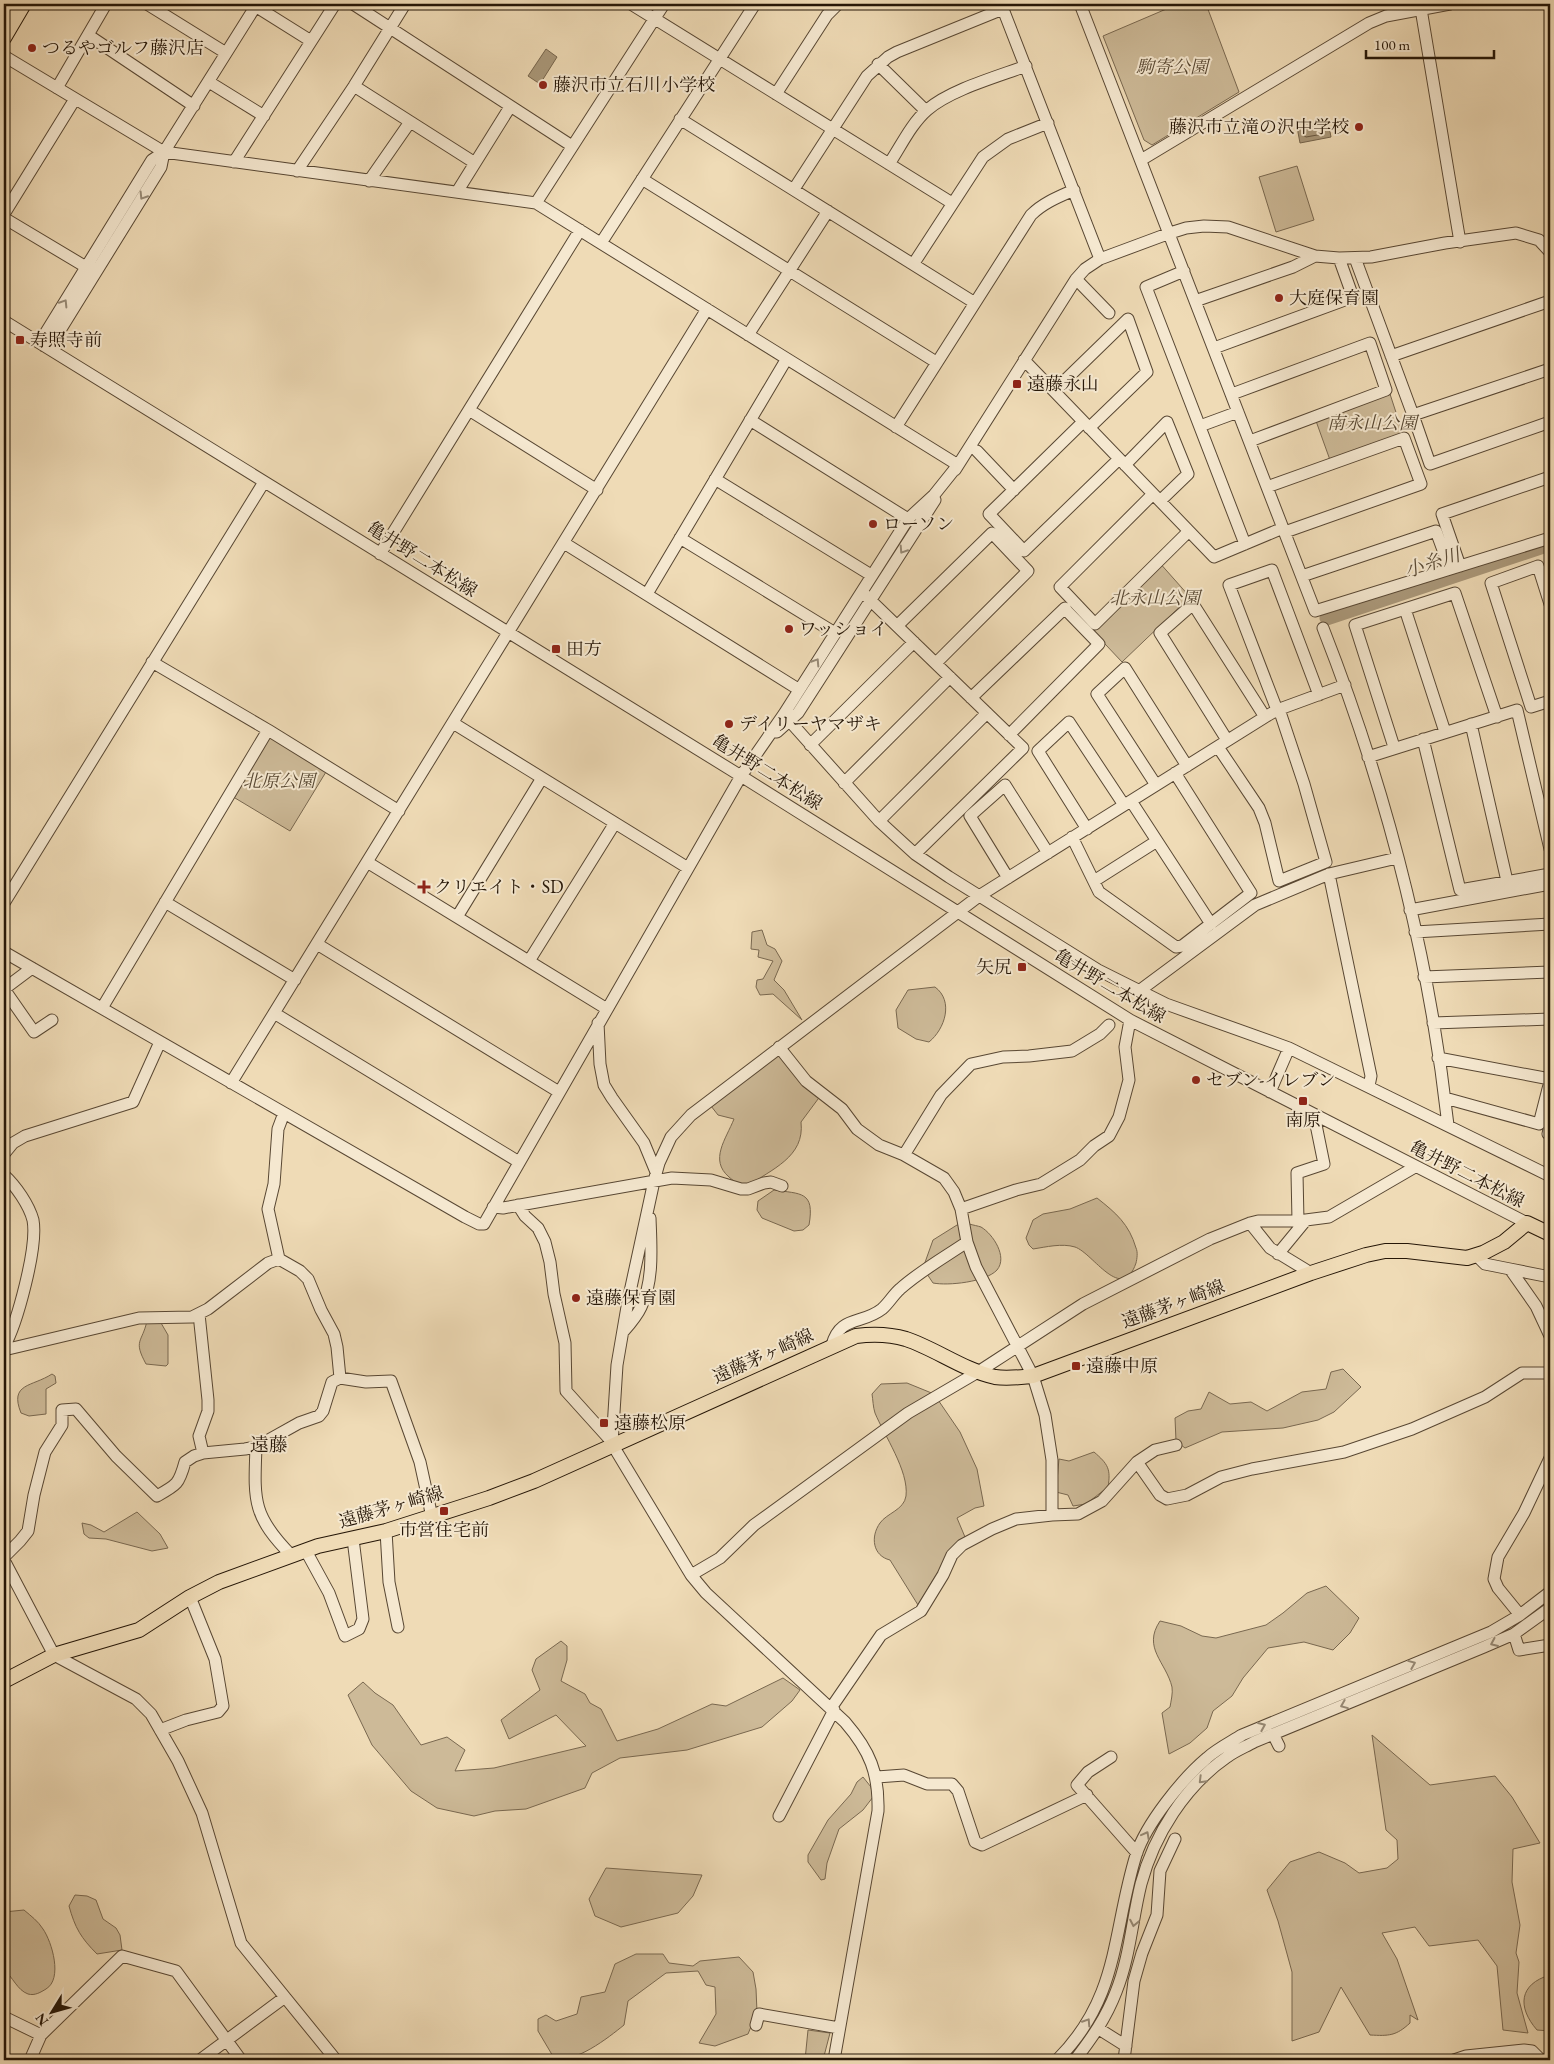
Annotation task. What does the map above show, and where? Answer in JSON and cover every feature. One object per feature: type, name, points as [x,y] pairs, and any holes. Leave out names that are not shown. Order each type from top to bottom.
[{"type":"main road","points":[[4,17],[12,4]]},
{"type":"main road","points":[[4,38],[24,4]]},
{"type":"main road","points":[[1528,1224],[1550,1234]]},
{"type":"main road","name":"遠藤茅ヶ崎線","points":[[4,1681],[54,1654],[139,1630],[190,1597],[219,1582],[306,1551],[386,1531],[432,1517],[534,1481],[612,1443],[856,1336],[878,1334],[906,1339],[978,1372],[1006,1378],[1033,1376],[1311,1273],[1366,1255],[1407,1251],[1467,1258],[1504,1242],[1528,1224]]},
{"type":"street","points":[[57,88],[106,4]]},
{"type":"street","points":[[147,4],[226,53]]},
{"type":"street","points":[[44,346],[45,334],[91,270],[152,160],[164,152],[209,82],[255,4],[310,41]]},
{"type":"street","points":[[234,162],[335,4]]},
{"type":"street","points":[[354,4],[572,146]]},
{"type":"street","points":[[297,171],[354,86],[404,4]]},
{"type":"street","points":[[631,4],[952,203]]},
{"type":"street","points":[[536,203],[664,4]]},
{"type":"street","points":[[601,243],[754,4]]},
{"type":"street","points":[[776,94],[827,15],[838,4]]},
{"type":"street","points":[[1080,4],[1315,611],[1550,538]]},
{"type":"street","points":[[1141,160],[1369,23],[1386,16],[1450,4]]},
{"type":"street","points":[[794,189],[867,76],[878,64],[897,52],[1002,6],[1100,259]]},
{"type":"street","points":[[1420,9],[1460,242]]},
{"type":"street","points":[[88,35],[194,106]]},
{"type":"street","points":[[4,56],[164,152],[536,203],[786,360],[958,465]]},
{"type":"street","points":[[878,64],[926,111]]},
{"type":"street","points":[[889,164],[915,123],[926,111],[948,97],[1026,66]]},
{"type":"street","points":[[209,82],[264,116]]},
{"type":"street","points":[[354,86],[474,164]]},
{"type":"street","points":[[4,214],[75,99]]},
{"type":"street","points":[[457,192],[510,107]]},
{"type":"street","points":[[680,119],[914,263],[975,303]]},
{"type":"street","points":[[369,181],[410,122]]},
{"type":"street","points":[[914,263],[983,157],[1008,139],[1048,123]]},
{"type":"street","points":[[642,179],[936,362]]},
{"type":"street","points":[[896,427],[1031,215],[1048,201],[1074,190]]},
{"type":"street","points":[[748,335],[828,211]]},
{"type":"street","points":[[4,218],[91,270]]},
{"type":"street","points":[[4,952],[479,1224],[484,1224],[741,776],[786,718],[802,706],[1076,279],[1085,269],[1100,259],[1186,228],[1228,227],[1315,256],[1339,258],[1355,258],[1516,234],[1539,240],[1550,252]]},
{"type":"street","points":[[380,554],[580,230]]},
{"type":"street","points":[[1195,301],[1293,267],[1315,256]]},
{"type":"street","points":[[1214,348],[1353,297],[1339,258]]},
{"type":"street","points":[[1355,258],[1430,464],[1550,422]]},
{"type":"street","points":[[1184,271],[1146,287],[1245,544]]},
{"type":"street","points":[[1076,279],[1104,300],[1109,313]]},
{"type":"street","points":[[1391,356],[1550,301]]},
{"type":"street","points":[[231,1083],[707,309]]},
{"type":"street","points":[[1054,391],[1128,319],[1147,372],[989,514],[1024,550],[1167,422],[1188,474],[1157,497],[1060,587],[1095,624],[1189,531]]},
{"type":"street","name":"亀井野二本松線","points":[[4,321],[741,776],[1130,1020],[1528,1224]]},
{"type":"street","points":[[1232,394],[1370,343],[1386,390],[1250,441]]},
{"type":"street","points":[[647,594],[786,360]]},
{"type":"street","points":[[1024,360],[1214,557],[1284,530],[1421,484],[1404,438],[1267,486]]},
{"type":"street","points":[[1412,415],[1550,369]]},
{"type":"street","points":[[469,410],[596,490]]},
{"type":"street","points":[[1200,426],[1238,412]]},
{"type":"street","points":[[750,420],[908,519]]},
{"type":"street","points":[[977,451],[1014,490]]},
{"type":"street","points":[[786,718],[798,689],[908,519],[934,495],[958,465]]},
{"type":"street","points":[[1455,567],[1442,514],[1550,477]]},
{"type":"street","points":[[715,479],[871,575]]},
{"type":"street","points":[[4,902],[264,482]]},
{"type":"street","points":[[1302,576],[1436,531],[1455,567]]},
{"type":"street","points":[[898,625],[992,532],[1028,571],[936,662]]},
{"type":"street","points":[[680,538],[835,633]]},
{"type":"street","points":[[564,543],[798,689]]},
{"type":"street","points":[[1550,604],[1538,566],[1491,583],[1531,707],[1550,702]]},
{"type":"street","points":[[1265,717],[1193,604],[1160,633],[1259,808],[1265,823],[1279,881],[1326,862],[1304,784],[1278,709],[1229,585],[1272,570],[1320,695]]},
{"type":"street","points":[[862,592],[1023,748],[916,854]]},
{"type":"street","points":[[1394,747],[1355,625],[1455,593],[1497,716]]},
{"type":"street","points":[[972,698],[1064,608],[1100,644],[1009,734]]},
{"type":"street","points":[[1405,609],[1446,732]]},
{"type":"street","points":[[1322,628],[1345,685],[1368,756],[1397,858],[1415,932],[1433,1022],[1448,1125]]},
{"type":"street","points":[[810,745],[914,642]]},
{"type":"street","points":[[152,662],[268,730],[399,811]]},
{"type":"street","points":[[1156,786],[1097,694],[1125,668],[1187,766]]},
{"type":"street","points":[[844,782],[950,677]]},
{"type":"street","points":[[612,1443],[617,1365],[649,1201],[655,1176],[671,1137],[680,1125],[778,1047],[979,896],[1278,709],[1345,685]]},
{"type":"street","points":[[1368,756],[1517,710],[1550,849]]},
{"type":"street","points":[[879,821],[987,713]]},
{"type":"street","points":[[786,718],[879,821],[916,854],[979,896],[1098,970],[1166,1004],[1289,1048],[1550,1176]]},
{"type":"street","points":[[1087,828],[1038,751],[1069,722],[1157,841],[1211,924]]},
{"type":"street","points":[[453,723],[688,868]]},
{"type":"street","points":[[1471,724],[1507,881]]},
{"type":"street","points":[[102,1008],[268,730]]},
{"type":"street","points":[[1423,739],[1460,890],[1550,874]]},
{"type":"street","points":[[1072,837],[1099,892],[1176,947],[1182,946],[1251,894],[1175,773]]},
{"type":"street","points":[[457,917],[542,778]]},
{"type":"street","points":[[1008,878],[970,816],[1005,785],[1048,853]]},
{"type":"street","points":[[529,961],[615,824]]},
{"type":"street","points":[[1094,881],[1157,841]]},
{"type":"street","points":[[1139,991],[1255,905],[1329,874],[1397,858]]},
{"type":"street","points":[[367,862],[607,1009]]},
{"type":"street","points":[[1329,874],[1371,1076],[1369,1086]]},
{"type":"street","points":[[1410,910],[1550,884]]},
{"type":"street","points":[[165,902],[294,980]]},
{"type":"street","points":[[1415,932],[1550,924]]},
{"type":"street","points":[[317,944],[559,1092]]},
{"type":"street","points":[[32,968],[4,989],[34,1032],[52,1020]]},
{"type":"street","points":[[1424,977],[1550,972]]},
{"type":"street","points":[[274,1013],[519,1162]]},
{"type":"street","points":[[1433,1022],[1550,1019]]},
{"type":"street","points":[[961,1209],[1016,1190],[1041,1184],[1080,1160],[1094,1146],[1109,1136],[1119,1118],[1129,1080],[1126,1047],[1130,1020]]},
{"type":"street","points":[[598,1023],[600,1064],[604,1084],[644,1143],[655,1176]]},
{"type":"street","points":[[904,1156],[941,1095],[971,1064],[1003,1057],[1029,1056],[1072,1050],[1100,1034],[1109,1025]]},
{"type":"street","points":[[4,1154],[13,1143],[25,1136],[133,1102],[160,1042]]},
{"type":"street","points":[[778,1047],[806,1081],[842,1109],[857,1129],[879,1145],[904,1156],[944,1178],[954,1192],[961,1209],[967,1242],[976,1266],[1033,1376],[1045,1415],[1052,1460],[1052,1515]]},
{"type":"street","points":[[1270,1092],[1289,1048]]},
{"type":"street","points":[[1438,1058],[1550,1080],[1539,1124],[1445,1098]]},
{"type":"street","points":[[284,1113],[278,1129],[274,1184],[268,1209],[279,1259],[300,1271],[308,1279],[334,1334],[340,1378]]},
{"type":"street","points":[[1278,1254],[1302,1220],[1297,1173],[1324,1164],[1314,1115]]},
{"type":"street","points":[[1550,1124],[1548,1134],[1550,1134]]},
{"type":"street","points":[[691,1575],[720,1558],[754,1525],[908,1413],[978,1372],[1083,1304],[1210,1239],[1258,1220],[1302,1220],[1329,1217],[1414,1167]]},
{"type":"street","points":[[4,1175],[28,1207],[33,1221],[33,1237],[20,1306],[4,1349]]},
{"type":"street","points":[[493,1207],[503,1208],[655,1176],[711,1180],[741,1189],[748,1189],[764,1182],[771,1182],[782,1186]]},
{"type":"street","points":[[622,1333],[641,1308],[647,1289],[651,1237],[649,1201]]},
{"type":"street","points":[[518,1205],[525,1216],[538,1228],[545,1242],[565,1343],[566,1391],[612,1443],[691,1575],[706,1593],[832,1709],[856,1734],[864,1746],[877,1777],[878,1811],[834,2060]]},
{"type":"street","points":[[1250,1223],[1270,1248],[1311,1273]]},
{"type":"street","points":[[832,1345],[835,1334],[842,1326],[853,1320],[874,1315],[884,1308],[898,1290],[967,1242]]},
{"type":"street","points":[[1476,1255],[1484,1264],[1550,1277]]},
{"type":"street","points":[[4,1349],[139,1318],[192,1317],[199,1314],[268,1263],[279,1259]]},
{"type":"street","points":[[1510,1270],[1536,1306],[1550,1336]]},
{"type":"street","points":[[199,1314],[208,1400],[208,1411],[199,1436],[203,1453]]},
{"type":"street","points":[[1137,1462],[1160,1495],[1167,1499],[1175,1498],[1187,1495],[1221,1477],[1344,1452],[1412,1429],[1485,1396],[1522,1373],[1550,1373]]},
{"type":"street","points":[[336,2060],[241,1943],[202,1813],[178,1761],[151,1714],[136,1698],[54,1654],[4,1558],[28,1531],[34,1495],[45,1452],[62,1425],[62,1410],[76,1409],[116,1456],[157,1496],[180,1481],[185,1462],[203,1453],[245,1450],[299,1423],[319,1416],[323,1412],[332,1382],[340,1378],[366,1382],[391,1381],[420,1462],[432,1517]]},
{"type":"street","points":[[779,1816],[832,1709],[881,1636],[922,1611],[943,1575],[952,1555],[962,1545],[992,1529],[1016,1520],[1052,1515],[1078,1514],[1102,1501],[1137,1462],[1155,1450],[1176,1445]]},
{"type":"street","points":[[256,1446],[254,1481],[260,1512],[265,1526],[292,1556]]},
{"type":"street","points":[[1520,1615],[1498,1588],[1494,1578],[1498,1557],[1524,1513],[1550,1458]]},
{"type":"street","points":[[386,1531],[389,1582],[398,1627]]},
{"type":"street","points":[[306,1551],[329,1594],[345,1636],[359,1629],[363,1619],[352,1539]]},
{"type":"street","points":[[1057,2060],[1072,2045],[1090,2018],[1105,1986],[1137,1853],[1158,1815],[1181,1784],[1208,1757],[1242,1735],[1491,1632],[1520,1615],[1550,1592]]},
{"type":"street","points":[[160,1730],[186,1720],[218,1712],[223,1706],[215,1658],[190,1597]]},
{"type":"street","points":[[1075,2060],[1099,2029],[1117,1991],[1129,1949],[1141,1884],[1158,1838],[1176,1808],[1202,1779],[1227,1757],[1273,1734],[1514,1634],[1550,1608]]},
{"type":"street","points":[[1514,1634],[1519,1650],[1550,1645]]},
{"type":"street","points":[[1273,1734],[1279,1746]]},
{"type":"street","points":[[1111,1757],[1088,1772],[1076,1785],[1087,1795],[1137,1853]]},
{"type":"street","points":[[877,1777],[904,1775],[927,1784],[952,1784],[958,1790],[975,1842],[982,1845],[1087,1795]]},
{"type":"street","points":[[1124,2060],[1134,1980],[1157,1915],[1160,1871],[1175,1839]]},
{"type":"street","points":[[30,2060],[41,2035],[122,1956],[176,1971],[241,2060]]},
{"type":"street","points":[[200,2060],[285,1997]]},
{"type":"street","points":[[756,2025],[760,2014],[839,2028]]},
{"type":"street","points":[[4,2017],[41,2035]]},
{"type":"street","points":[[1099,2029],[1126,2046]]},
{"type":"street","points":[[1454,2060],[1466,2056],[1524,2050],[1532,2051],[1541,2060]]},
{"type":"green space","name":"駒寄公園","points":[[1178,4],[1206,4],[1239,92],[1152,145],[1144,140],[1103,36]]},
{"type":"green space","points":[[1297,166],[1314,220],[1276,232],[1259,177]]},
{"type":"green space","name":"南永山公園","points":[[1390,394],[1403,434],[1330,460],[1316,421]]},
{"type":"green space","name":"北永山公園","points":[[1158,561],[1190,597],[1122,662],[1090,628]]},
{"type":"green space","name":"北原公園","points":[[268,730],[329,767],[290,831],[230,795]]},
{"type":"green space","points":[[762,930],[767,945],[775,949],[782,961],[774,980],[784,990],[802,1020],[773,994],[760,995],[756,987],[757,980],[763,979],[773,961],[758,957],[759,950],[751,949],[752,932]]},
{"type":"green space","points":[[935,987],[941,993],[946,1007],[943,1023],[929,1042],[916,1039],[898,1028],[896,1010],[908,990]]},
{"type":"green space","points":[[778,1052],[821,1095],[801,1122],[801,1134],[798,1144],[792,1153],[776,1168],[746,1187],[737,1184],[729,1177],[720,1164],[721,1149],[734,1119],[718,1115],[711,1106]]},
{"type":"green space","points":[[774,1190],[799,1194],[808,1200],[810,1206],[809,1225],[803,1230],[794,1231],[762,1218],[757,1210],[758,1201]]},
{"type":"green space","points":[[1097,1198],[1116,1214],[1126,1226],[1137,1250],[1136,1263],[1130,1274],[1123,1279],[1115,1278],[1107,1273],[1075,1247],[1059,1245],[1033,1249],[1026,1238],[1033,1220],[1043,1214],[1070,1209]]},
{"type":"green space","points":[[969,1224],[986,1230],[998,1246],[1001,1259],[997,1270],[984,1278],[976,1280],[948,1284],[933,1283],[923,1268],[933,1240],[957,1225]]},
{"type":"green space","points":[[147,1321],[161,1323],[168,1335],[168,1364],[166,1366],[146,1364],[142,1356],[139,1346]]},
{"type":"green space","points":[[1343,1369],[1361,1387],[1334,1412],[1318,1420],[1283,1428],[1222,1432],[1185,1448],[1176,1441],[1175,1418],[1188,1411],[1201,1409],[1209,1392],[1230,1404],[1251,1402],[1267,1411],[1302,1392],[1326,1389],[1331,1372]]},
{"type":"green space","points":[[52,1374],[55,1376],[56,1383],[46,1389],[46,1414],[29,1416],[21,1413],[18,1403],[20,1391],[24,1387]]},
{"type":"green space","points":[[907,1383],[934,1394],[960,1432],[977,1469],[984,1506],[975,1508],[957,1518],[965,1537],[955,1544],[918,1605],[890,1560],[884,1558],[877,1550],[874,1540],[880,1523],[905,1501],[906,1486],[895,1453],[875,1413],[872,1394],[881,1384]]},
{"type":"green space","points":[[1094,1452],[1103,1460],[1109,1471],[1108,1487],[1086,1504],[1073,1506],[1068,1495],[1056,1492],[1059,1459],[1069,1461]]},
{"type":"green space","points":[[137,1512],[160,1534],[168,1548],[152,1551],[106,1539],[89,1538],[84,1534],[82,1523],[91,1525],[104,1532]]},
{"type":"green space","points":[[1326,1586],[1359,1618],[1350,1633],[1333,1650],[1304,1642],[1268,1648],[1243,1678],[1232,1696],[1213,1711],[1207,1728],[1190,1743],[1169,1754],[1162,1713],[1170,1707],[1172,1687],[1157,1655],[1153,1639],[1160,1621],[1181,1626],[1202,1636],[1216,1638],[1266,1625],[1307,1593]]},
{"type":"green space","points":[[561,1641],[567,1646],[567,1660],[561,1681],[585,1694],[590,1703],[601,1709],[617,1741],[658,1729],[712,1704],[726,1706],[783,1678],[800,1690],[792,1701],[762,1727],[687,1750],[620,1758],[592,1773],[585,1788],[526,1809],[495,1811],[474,1816],[437,1808],[411,1791],[372,1745],[348,1695],[363,1682],[393,1705],[421,1745],[447,1737],[465,1750],[455,1771],[494,1768],[586,1746],[556,1715],[509,1739],[501,1720],[540,1690],[532,1670],[536,1659]]},
{"type":"green space","points":[[1372,1735],[1430,1785],[1495,1776],[1512,1797],[1540,1843],[1513,1849],[1512,1882],[1520,1925],[1516,1953],[1519,1962],[1517,1993],[1528,2033],[1503,2030],[1497,1966],[1478,1940],[1429,1946],[1415,1927],[1382,1933],[1397,1959],[1418,2020],[1410,2015],[1410,2023],[1396,2033],[1370,2035],[1341,1987],[1319,2032],[1292,2041],[1292,1972],[1267,1890],[1290,1862],[1319,1852],[1345,1863],[1359,1873],[1387,1868],[1398,1859],[1397,1840],[1386,1830]]},
{"type":"green space","points":[[863,1777],[871,1787],[873,1797],[863,1810],[839,1829],[827,1863],[825,1879],[821,1880],[808,1862],[808,1855],[828,1820]]},
{"type":"green space","points":[[606,1868],[702,1875],[693,1896],[678,1913],[621,1927],[595,1916],[589,1899]]},
{"type":"green space","points":[[75,1895],[87,1896],[96,1900],[103,1919],[116,1928],[120,1935],[122,1950],[97,1954],[87,1943],[76,1927],[69,1906]]},
{"type":"green space","points":[[24,1910],[37,1921],[50,1942],[55,1969],[51,1984],[46,1989],[33,1994],[28,1994],[21,1990],[4,1970],[4,1912]]},
{"type":"green space","points":[[636,1954],[663,1954],[669,1963],[693,1966],[700,1961],[739,1957],[753,1972],[756,1989],[757,2012],[748,2034],[715,2046],[699,2043],[716,2014],[715,1987],[706,1985],[698,1971],[666,1973],[628,2001],[624,2025],[581,2054],[562,2059],[554,2058],[538,2031],[538,2019],[546,2015],[556,2021],[577,2014],[581,1997],[605,1992],[615,1964]]},
{"type":"green space","points":[[1550,1975],[1550,2031],[1537,2030],[1526,2013],[1524,1997],[1532,1984]]},
{"type":"green space","points":[[808,2030],[830,2033],[823,2060],[805,2060]]},
{"type":"water","points":[[546,49],[557,57],[540,84],[528,76]]},
{"type":"water","points":[[1328,121],[1331,137],[1300,143],[1297,127]]},
{"type":"waterway","name":"小糸川","points":[[1327,618],[1550,544]]},
{"type":"place","name":"つるやゴルフ藤沢店","points":[[32,48]]},
{"type":"place","name":"藤沢市立石川小学校","points":[[543,85]]},
{"type":"place","name":"藤沢市立滝の沢中学校","points":[[1359,127]]},
{"type":"place","name":"大庭保育園","points":[[1279,298]]},
{"type":"place","name":"寿照寺前","points":[[20,340]]},
{"type":"place","name":"遠藤永山","points":[[1017,384]]},
{"type":"place","name":"ローソン","points":[[873,524]]},
{"type":"place","name":"ワッショイ","points":[[789,629]]},
{"type":"place","name":"田方","points":[[556,649]]},
{"type":"place","name":"デイリーヤマザキ","points":[[729,724]]},
{"type":"place","name":"クリエイト・SD","points":[[424,887]]},
{"type":"place","name":"矢尻","points":[[1022,967]]},
{"type":"place","name":"セブン-イレブン","points":[[1196,1080]]},
{"type":"place","name":"南原","points":[[1303,1101]]},
{"type":"place","name":"遠藤保育園","points":[[576,1298]]},
{"type":"place","name":"遠藤中原","points":[[1076,1366]]},
{"type":"place","name":"遠藤松原","points":[[604,1423]]},
{"type":"place","name":"市営住宅前","points":[[444,1511]]},
{"type":"district","name":"遠藤","points":[[269,1444]]}]
